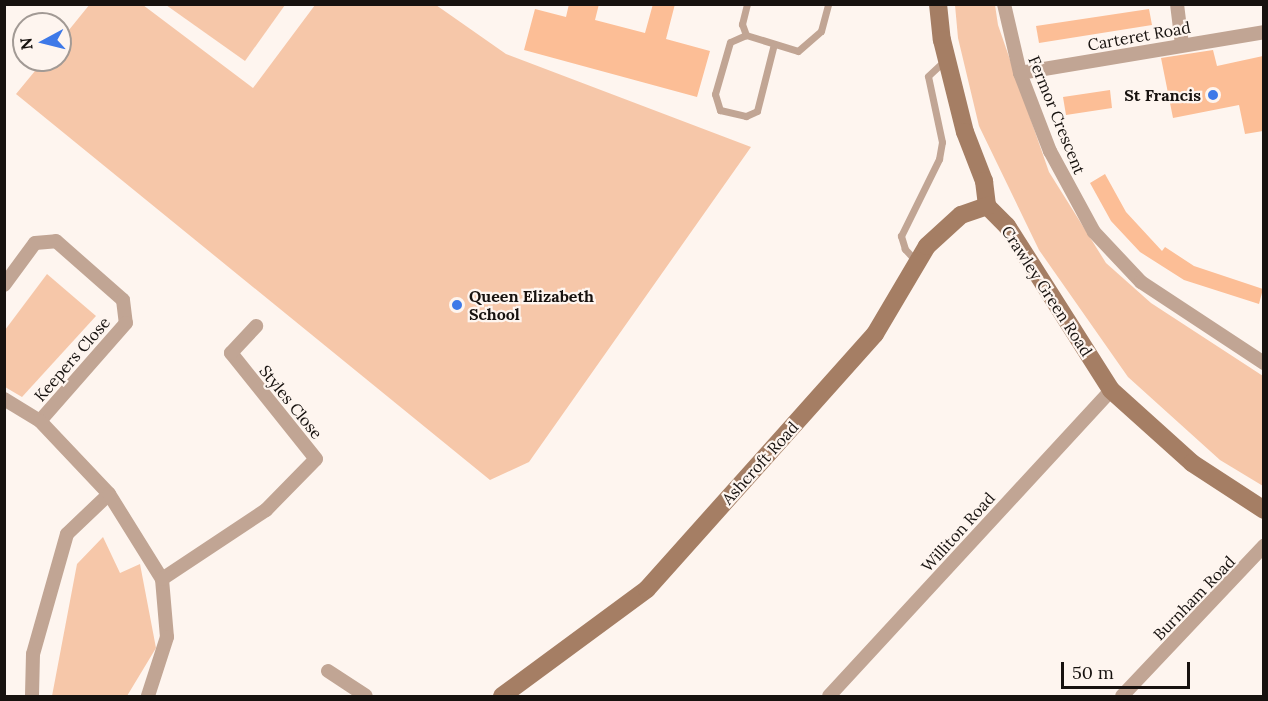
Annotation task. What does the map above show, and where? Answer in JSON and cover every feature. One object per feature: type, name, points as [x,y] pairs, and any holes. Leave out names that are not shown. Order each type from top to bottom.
[{"type":"street","points":[[938,4],[947,60],[965,132],[984,181],[987,206]]},
{"type":"street","name":"Fermor Crescent","points":[[1004,4],[1020,73],[1060,174],[1094,232],[1141,282],[1263,363]]},
{"type":"street","points":[[1177,4],[1182,45]]},
{"type":"street","name":"Carteret Road","points":[[1020,73],[1263,32]]},
{"type":"street","name":"Ashcroft Road","points":[[502,696],[647,589],[874,334],[927,246],[961,215],[987,206]]},
{"type":"street","name":"Crawley Green Road","points":[[987,206],[1007,226],[1111,390],[1192,463],[1263,510]]},
{"type":"street","name":"Keepers Close","points":[[4,285],[35,243],[56,241],[123,300],[126,323],[40,421]]},
{"type":"street","name":"Styles Close","points":[[162,579],[266,510],[316,459],[231,353],[256,326]]},
{"type":"street","name":"Williton Road","points":[[829,696],[1111,390]]},
{"type":"street","points":[[4,399],[40,421],[109,494],[162,579],[167,637],[149,696]]},
{"type":"street","points":[[32,696],[33,654],[67,534],[109,494]]},
{"type":"street","name":"Burnham Road","points":[[1122,696],[1263,546]]},
{"type":"street","points":[[328,671],[366,696]]},
{"type":"lane","points":[[746,35],[742,24],[747,4]]},
{"type":"lane","points":[[774,44],[757,111],[746,116],[720,110],[715,94],[730,42],[746,35],[798,51],[809,45],[821,31],[828,4]]},
{"type":"lane","points":[[917,262],[905,249],[901,236],[939,159],[942,142],[928,76],[947,60]]},
{"type":"shaded area","name":"Queen Elizabeth School","points":[[90,4],[143,5],[253,88],[315,5],[436,5],[506,54],[751,147],[529,462],[490,480],[16,94],[34,72],[72,72],[72,26]]},
{"type":"shaded area","points":[[166,5],[285,5],[245,61]]},
{"type":"shaded area","points":[[955,5],[995,5],[998,25],[1049,172],[1106,263],[1151,303],[1263,376],[1263,486],[1220,460],[1128,377],[1039,250],[979,126],[958,38]]},
{"type":"shaded area","points":[[47,274],[96,316],[22,397],[5,387],[5,330]]},
{"type":"shaded area","points":[[103,537],[120,573],[140,564],[156,648],[127,696],[52,696],[77,564]]},
{"type":"building","points":[[569,4],[599,4],[595,20],[645,33],[653,4],[675,4],[666,39],[710,51],[697,97],[524,50],[535,9],[566,17]]},
{"type":"building","points":[[1149,9],[1152,25],[1039,43],[1036,26]]},
{"type":"building","name":"St Francis","points":[[1213,50],[1217,66],[1263,56],[1263,131],[1245,134],[1239,105],[1173,118],[1161,58]]},
{"type":"building","points":[[1110,90],[1112,108],[1066,115],[1063,97]]},
{"type":"building","points":[[1105,174],[1126,212],[1162,251],[1165,247],[1194,266],[1263,289],[1259,304],[1184,280],[1140,252],[1111,221],[1090,183]]},
{"type":"place","name":"St Francis","points":[[1213,95]]},
{"type":"place","name":"Queen Elizabeth School","points":[[457,305]]}]
